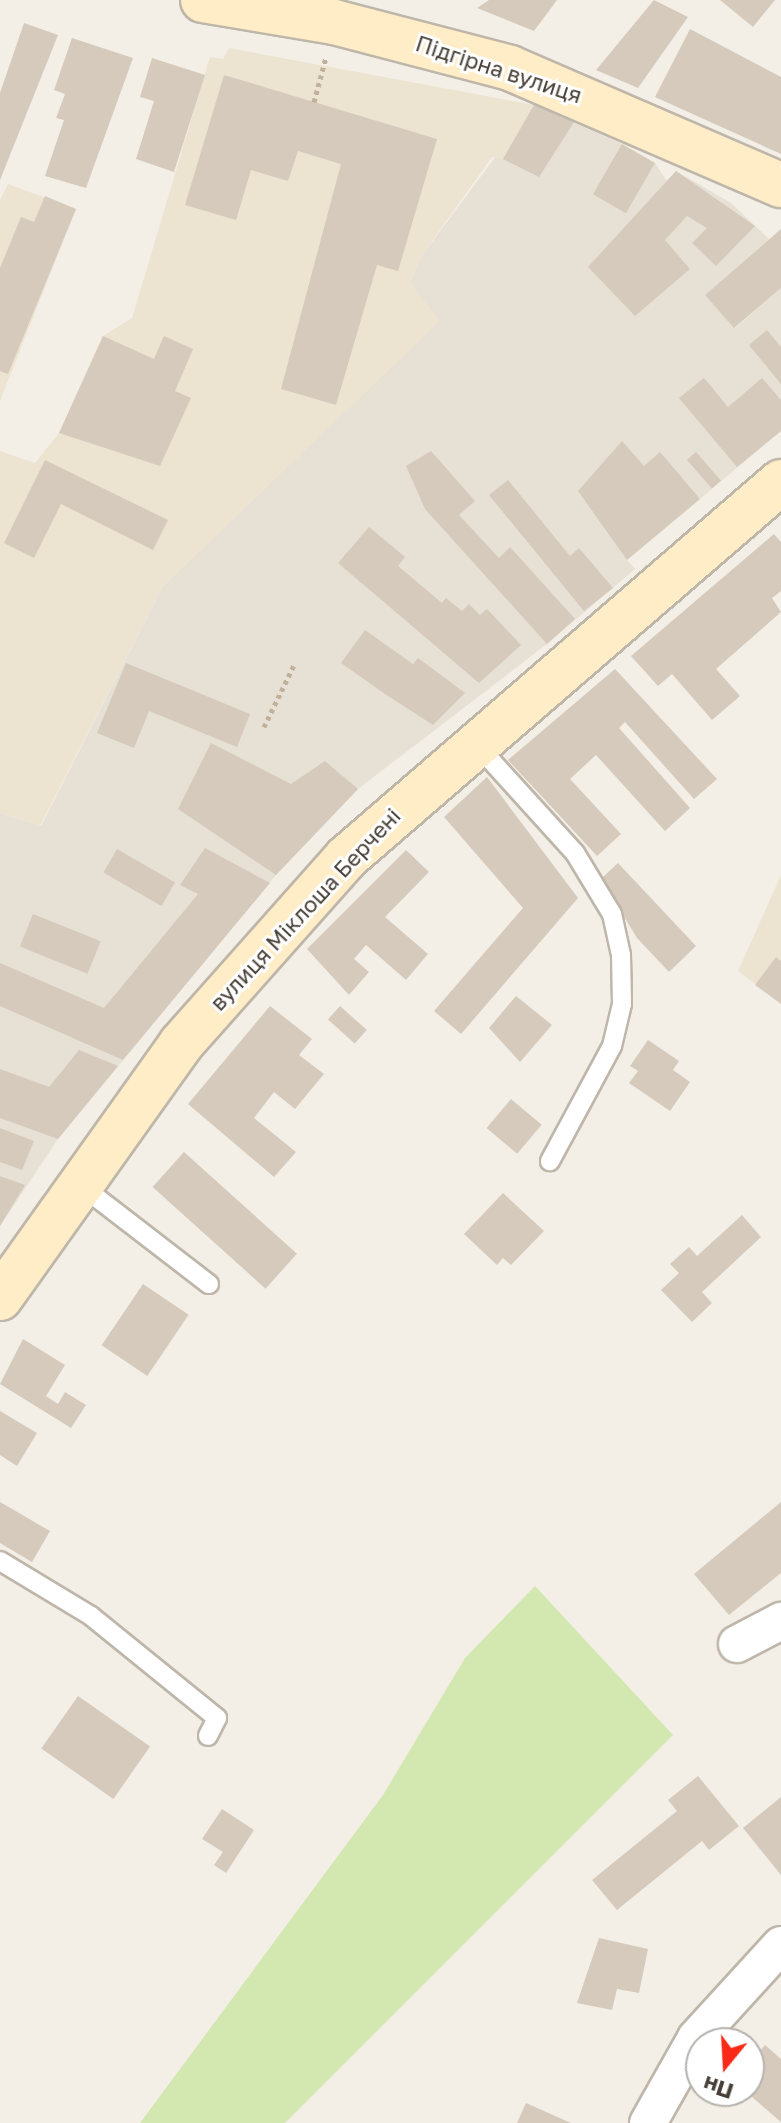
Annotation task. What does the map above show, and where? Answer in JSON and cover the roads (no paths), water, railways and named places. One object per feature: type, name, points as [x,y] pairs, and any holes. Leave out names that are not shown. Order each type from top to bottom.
[{"type":"street","name":"Підгірна вулиця","points":[[228,2],[334,22],[510,68],[781,185]]},
{"type":"street","name":"вулиця Міклоша Берчені","points":[[0,1298],[77,1182],[282,928],[402,804],[781,482]]},
{"type":"street","points":[[737,1644],[781,1621]]},
{"type":"street","points":[[648,2123],[696,2038],[781,1945]]},
{"type":"lane","points":[[475,743],[575,853],[612,914],[621,955],[612,1046],[550,1161]]},
{"type":"lane","points":[[77,1182],[209,1284]]},
{"type":"lane","points":[[0,1561],[91,1616],[217,1718],[208,1736]]}]
